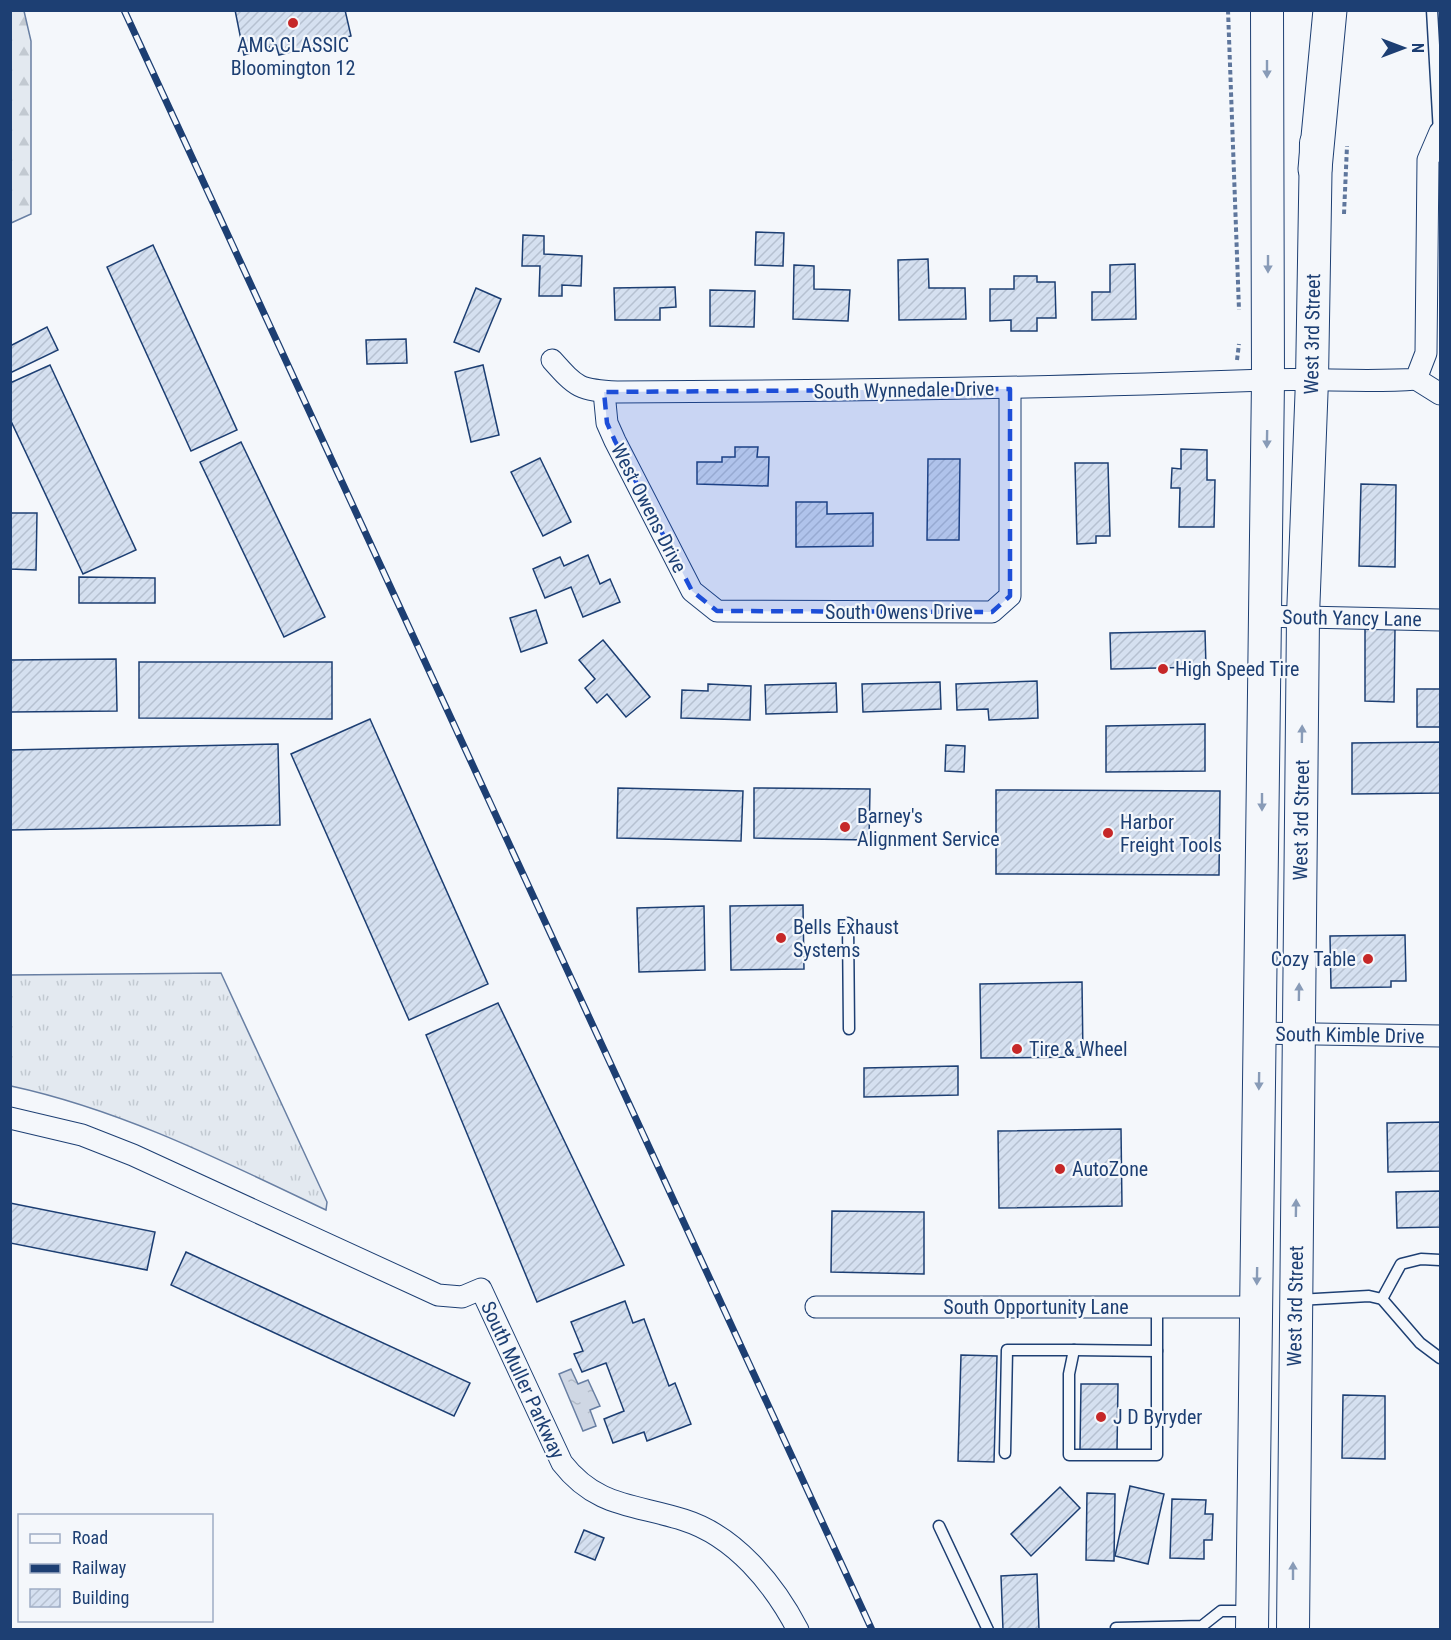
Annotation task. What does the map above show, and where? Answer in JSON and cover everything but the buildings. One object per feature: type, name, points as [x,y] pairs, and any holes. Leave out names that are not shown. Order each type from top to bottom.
[{"type":"highway","points":[[1316,169],[1330,10]]},
{"type":"main road","name":"West 3rd Street","points":[[1252,1620],[1263,616],[1268,380],[1267,10]]},
{"type":"main road","name":"West 3rd Street","points":[[1293,1620],[1303,616],[1312,380],[1318,10]]},
{"type":"main road","points":[[1252,1620],[1293,1620]]},
{"type":"street","points":[[1440,133],[1428,160],[1426,353],[1416,379],[1440,394]]},
{"type":"street","name":"South Wynnedale Drive","points":[[552,360],[578,387],[604,392],[1010,389],[1268,380],[1377,382],[1416,379]]},
{"type":"street","name":"South Owens Drive","points":[[717,611],[992,612],[1010,596],[1010,389]]},
{"type":"street","name":"West Owens Drive","points":[[604,392],[607,423],[692,591],[717,611]]},
{"type":"street","name":"South Yancy Lane","points":[[1263,616],[1440,620]]},
{"type":"street","name":"South Kimble Drive","points":[[1260,1033],[1440,1036]]},
{"type":"street","name":"South Muller Parkway","points":[[10,1118],[72,1132],[133,1155],[438,1295],[462,1298],[481,1289],[562,1464],[573,1478],[610,1502],[685,1520],[707,1530],[759,1572],[786,1607],[798,1629]]},
{"type":"street","name":"South Opportunity Lane","points":[[816,1307],[1256,1307]]},
{"type":"lane","points":[[1432,10],[1440,133]]},
{"type":"lane","points":[[848,923],[849,1029]]},
{"type":"lane","points":[[1382,1299],[1401,1264],[1421,1259],[1440,1260]]},
{"type":"lane","points":[[1295,1300],[1369,1296],[1382,1299],[1420,1343],[1440,1358]]},
{"type":"lane","points":[[1074,1350],[1069,1374],[1069,1455],[1157,1455],[1157,1307]]},
{"type":"lane","points":[[1005,1453],[1006,1350],[1157,1351]]},
{"type":"lane","points":[[939,1526],[988,1629]]},
{"type":"lane","points":[[1116,1628],[1202,1626],[1221,1611],[1252,1620]]},
{"type":"path","points":[[1227,10],[1239,316]]},
{"type":"highlighted area","points":[[1010,389],[1010,596],[992,612],[717,611],[692,591],[607,423],[604,392]]},
{"type":"green space","points":[[11,10],[24,11],[31,41],[31,214],[11,223]]},
{"type":"green space","points":[[221,973],[327,1202],[326,1210],[210,1156],[132,1123],[52,1096],[11,1086],[11,975]]},
{"type":"water","points":[[571,1369],[578,1384],[588,1380],[600,1406],[590,1410],[596,1426],[583,1431],[559,1374]]},
{"type":"railway","points":[[124,10],[872,1630]]},
{"type":"place","name":"AMC CLASSIC Bloomington 12","points":[[293,23]]},
{"type":"place","name":"High Speed Tire","points":[[1163,669]]},
{"type":"place","name":"Barney's Alignment Service","points":[[845,827]]},
{"type":"place","name":"Harbor Freight Tools","points":[[1108,833]]},
{"type":"place","name":"Bells Exhaust Systems","points":[[781,938]]},
{"type":"place","name":"Cozy Table","points":[[1368,959]]},
{"type":"place","name":"Tire & Wheel","points":[[1017,1049]]},
{"type":"place","name":"AutoZone","points":[[1060,1169]]},
{"type":"place","name":"J D Byryder","points":[[1101,1417]]}]
